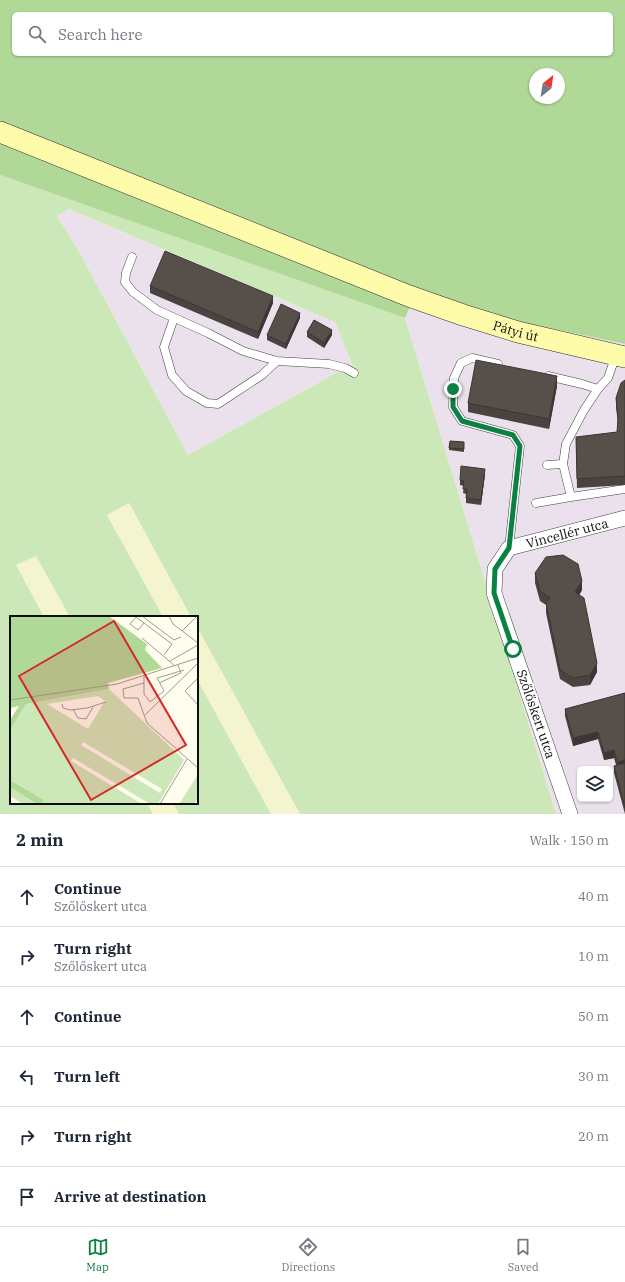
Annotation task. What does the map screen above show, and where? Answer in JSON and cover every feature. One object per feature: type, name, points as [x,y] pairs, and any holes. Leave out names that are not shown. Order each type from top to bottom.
[{"type":"main road","name":"Pátyi út","points":[[0,132],[463,316],[518,332],[620,356]]},
{"type":"street","name":"Vincellér utca","points":[[509,548],[625,518]]},
{"type":"street","name":"Szőlőskert utca","points":[[509,548],[495,569],[494,593],[570,814]]},
{"type":"lane","points":[[132,257],[126,273],[125,282],[132,292],[156,310],[208,333],[243,351],[277,361],[329,364],[345,368],[354,373]]},
{"type":"lane","points":[[174,318],[164,347],[172,375],[186,391],[206,403],[218,404],[262,375],[277,361]]},
{"type":"lane","points":[[570,498],[563,464],[566,444],[584,410],[598,389],[608,378],[620,356]]},
{"type":"lane","points":[[506,366],[472,358],[461,363],[454,378],[453,407],[462,421],[513,435],[520,446],[509,548]]},
{"type":"lane","points":[[543,375],[598,389]]},
{"type":"lane","points":[[547,465],[563,464]]},
{"type":"lane","points":[[536,503],[625,489]]},
{"type":"shaded area","points":[[69,209],[335,322],[352,364],[188,455],[80,253],[57,216]]},
{"type":"shaded area","points":[[418,289],[516,321],[625,344],[625,814],[556,814],[405,318]]},
{"type":"green space","points":[[0,0],[625,0],[625,344],[516,321],[418,289],[405,318],[0,175]]},
{"type":"green space","points":[[0,175],[405,318],[556,814],[300,814],[198,629],[198,616],[190,616],[129,503],[107,515],[162,616],[69,616],[36,556],[16,565],[43,616],[10,616],[10,804],[148,804],[153,814],[0,814]],"holes":[[[69,209],[335,322],[352,364],[188,455],[80,253],[57,216]]]},
{"type":"green space","points":[[129,503],[190,616],[162,616],[107,515]]},
{"type":"green space","points":[[36,556],[69,616],[43,616],[16,565]]},
{"type":"green space","points":[[198,629],[300,814],[271,814],[198,681]]},
{"type":"green space","points":[[198,681],[271,814],[179,814],[174,804],[198,804]]},
{"type":"green space","points":[[148,804],[174,804],[179,814],[153,814]]},
{"type":"building","points":[[165,251],[273,296],[258,332],[150,286]]},
{"type":"building","points":[[281,304],[300,313],[286,344],[267,335]]},
{"type":"building","points":[[314,320],[332,330],[324,343],[307,332]]},
{"type":"building","points":[[476,360],[557,376],[549,419],[468,403]]},
{"type":"building","points":[[625,380],[625,476],[577,479],[576,437],[617,432],[618,419],[616,398],[621,383]]},
{"type":"building","points":[[450,441],[464,442],[464,449],[449,448]]},
{"type":"building","points":[[461,466],[485,469],[481,500],[466,498],[467,489],[463,489],[464,481],[460,480]]},
{"type":"building","points":[[563,555],[578,564],[582,581],[575,592],[584,598],[597,663],[590,675],[573,678],[560,670],[546,603],[550,598],[540,591],[535,573],[546,557]]},
{"type":"building","points":[[625,693],[625,760],[617,762],[614,750],[604,753],[598,732],[573,738],[565,709]]},
{"type":"building","points":[[625,763],[625,808],[614,766]]},
{"type":"route","points":[[453,389],[453,407],[462,421],[513,435],[520,446],[509,548],[495,569],[494,593],[513,649]]}]
